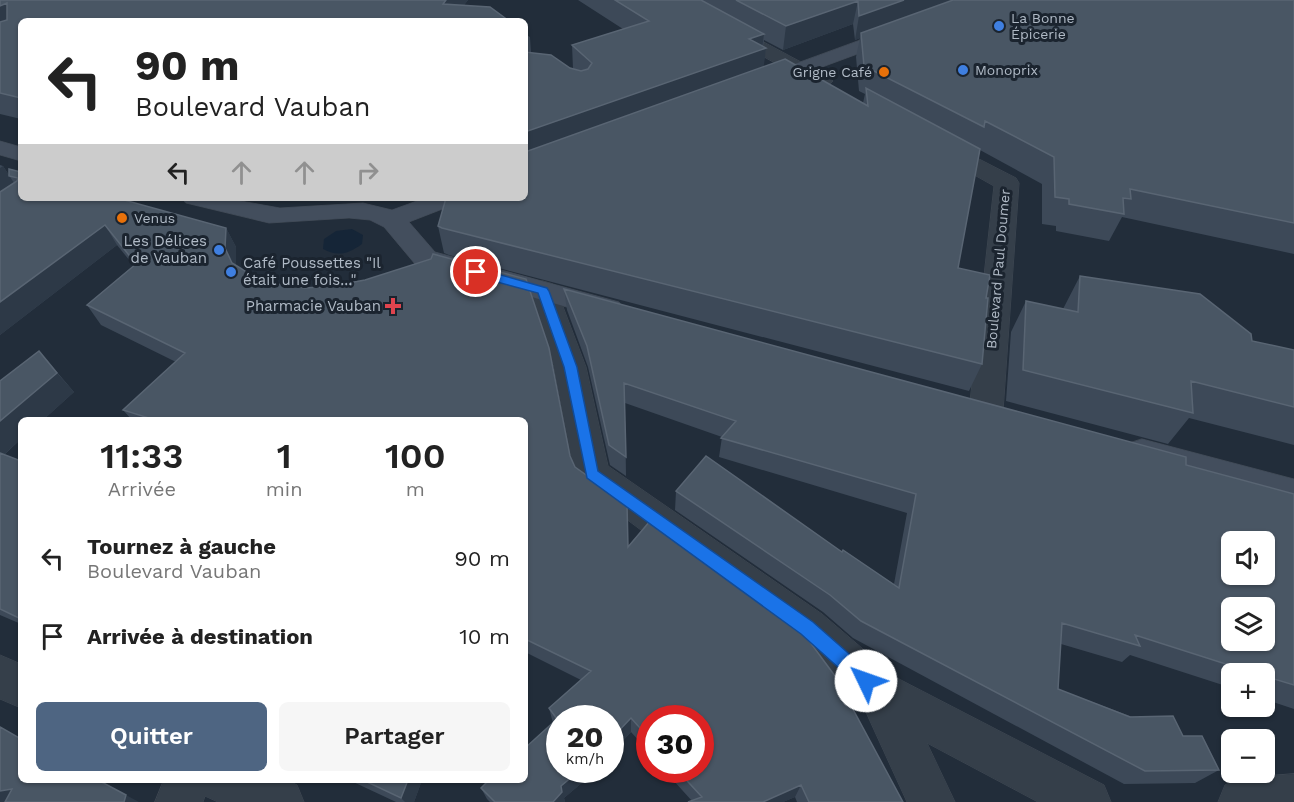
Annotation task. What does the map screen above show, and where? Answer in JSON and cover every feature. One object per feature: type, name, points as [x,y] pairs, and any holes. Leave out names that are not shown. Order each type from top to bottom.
[{"type":"street","points":[[671,0],[846,95]]},
{"type":"street","points":[[738,92],[987,0]]},
{"type":"street","name":"Boulevard Paul Doumer","points":[[916,133],[1006,183],[986,411]]},
{"type":"street","points":[[0,148],[18,153]]},
{"type":"street","points":[[206,201],[256,214],[280,216],[345,210],[372,212],[392,219],[415,252],[438,263],[634,315]]},
{"type":"street","points":[[392,219],[441,201]]},
{"type":"street","points":[[543,291],[570,367],[592,474],[807,628],[881,694],[1088,802]]},
{"type":"street","points":[[952,401],[1019,420]]},
{"type":"street","points":[[1108,444],[1294,494]]},
{"type":"street","points":[[0,676],[18,685]]},
{"type":"street","points":[[881,694],[931,802]]},
{"type":"street","points":[[179,802],[187,783]]},
{"type":"street","points":[[231,783],[263,793],[279,802]]},
{"type":"street","points":[[1242,802],[1294,798]]},
{"type":"water","points":[[352,229],[363,235],[362,244],[343,253],[333,253],[323,249],[324,239],[336,231]]},
{"type":"building","points":[[0,0],[446,0],[443,4],[490,7],[505,18],[18,18],[18,97],[0,93],[0,22],[7,20],[7,3],[0,6]]},
{"type":"building","points":[[615,0],[701,0],[764,34],[749,39],[766,48],[528,131],[528,52],[551,55],[570,68],[581,71],[588,69],[592,63],[572,45],[649,21]]},
{"type":"building","points":[[736,0],[904,0],[859,16],[858,1],[786,26]]},
{"type":"building","points":[[953,0],[1294,0],[1294,223],[1130,189],[1131,199],[1123,198],[1124,214],[1069,204],[1069,199],[1055,197],[1054,157],[985,121],[984,127],[864,66],[861,33]]},
{"type":"building","points":[[785,59],[868,106],[866,88],[980,149],[958,268],[990,275],[986,298],[988,298],[982,364],[438,226],[445,201],[528,201],[528,151]]},
{"type":"building","points":[[9,169],[18,171],[18,178],[9,176]]},
{"type":"building","points":[[18,178],[18,201],[128,201],[226,228],[225,248],[232,263],[263,282],[305,288],[332,286],[365,280],[431,259],[433,254],[526,279],[549,348],[570,456],[575,467],[627,504],[628,547],[650,521],[807,638],[835,676],[903,802],[809,802],[801,785],[763,802],[688,802],[702,797],[689,783],[714,783],[714,705],[636,705],[636,724],[631,718],[624,725],[624,705],[552,705],[591,671],[528,640],[528,417],[145,417],[123,410],[185,353],[87,305],[136,264],[105,225],[0,302],[0,192]]},
{"type":"building","points":[[1080,276],[1200,294],[1251,334],[1252,341],[1294,350],[1294,407],[1191,381],[1193,413],[1023,370],[1026,301],[1078,312]]},
{"type":"building","points":[[564,289],[1186,457],[1186,465],[1294,494],[1294,685],[1275,679],[1275,663],[1223,663],[1135,635],[1140,646],[1062,623],[1058,689],[1130,717],[1173,716],[1183,736],[1202,736],[1219,770],[1145,771],[861,621],[830,595],[676,491],[706,456],[842,552],[843,550],[899,588],[916,494],[721,438],[736,421],[624,383],[626,457],[609,445],[587,346]]},
{"type":"building","points":[[39,351],[57,373],[0,421],[0,381]]},
{"type":"building","points":[[0,453],[18,460],[18,618],[0,609]]},
{"type":"building","points":[[0,727],[18,737],[18,783],[104,783],[126,795],[124,802],[5,802],[12,789],[0,791]]},
{"type":"building","points":[[546,729],[546,783],[565,783],[561,786],[562,792],[553,802],[495,802],[481,788],[486,783],[528,783],[528,745]]},
{"type":"building","points":[[369,783],[407,783],[401,798]]},
{"type":"place","name":"La Bonne Épicerie","points":[[999,26]]},
{"type":"place","name":"Monoprix","points":[[963,70]]},
{"type":"place","name":"Grigne Café","points":[[884,72]]},
{"type":"place","name":"Venus","points":[[122,218]]},
{"type":"place","name":"Les Délices de Vauban","points":[[219,250]]},
{"type":"place","name":"Café Poussettes \"Il était une fois...\"","points":[[231,272]]},
{"type":"place","name":"Pharmacie Vauban","points":[[393,306]]},
{"type":"route","points":[[476,272],[543,291],[570,367],[592,474],[807,628],[866,681]]}]
